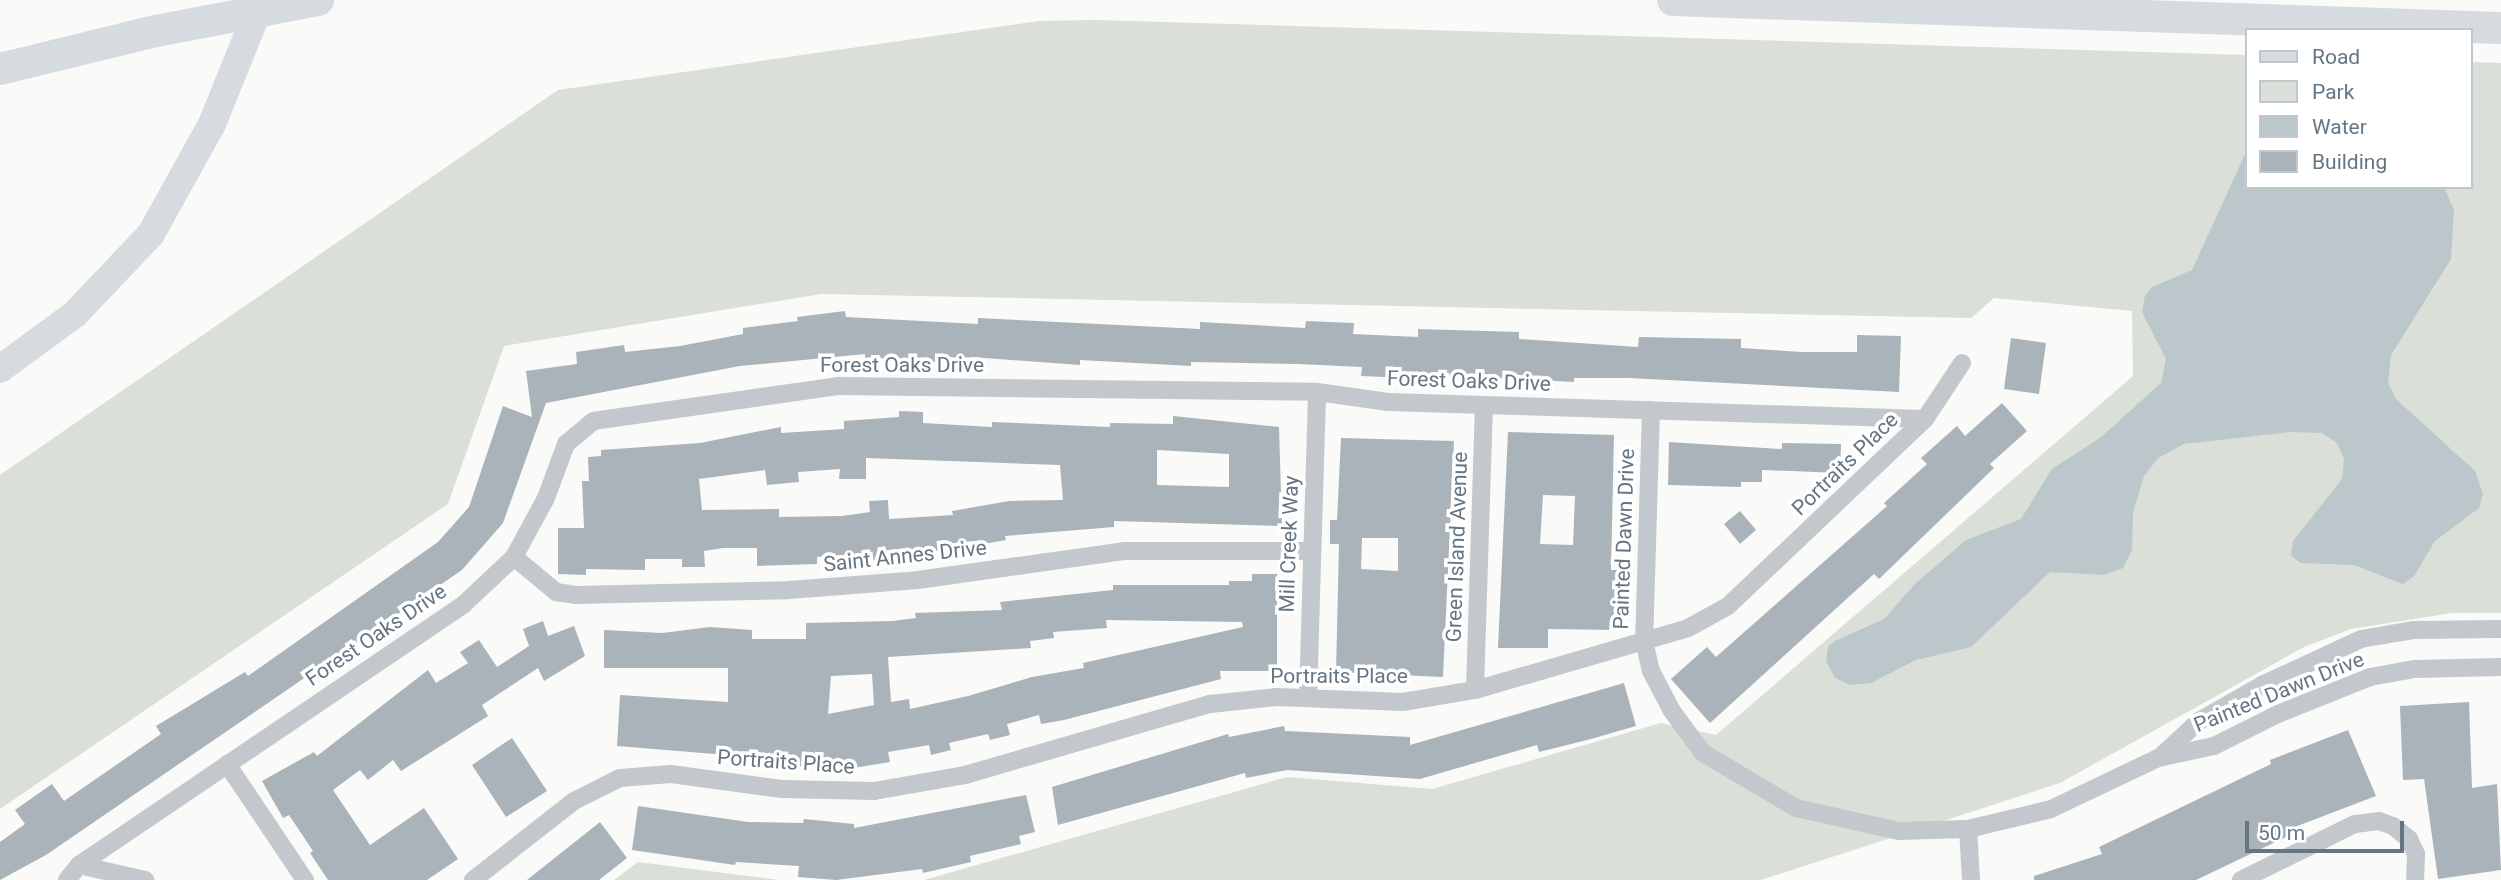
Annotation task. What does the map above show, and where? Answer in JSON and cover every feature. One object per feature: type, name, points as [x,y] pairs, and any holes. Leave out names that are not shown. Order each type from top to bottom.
[{"type":"highway","points":[[0,68],[156,31],[318,0]]},
{"type":"highway","points":[[1673,0],[2501,28]]},
{"type":"main road","points":[[0,369],[75,314],[150,234],[212,124],[262,0]]},
{"type":"street","name":"Portraits Place","points":[[473,880],[574,801],[620,778],[671,774],[782,789],[874,791],[965,775],[1210,704],[1308,698],[1402,702],[1475,690],[1688,628],[1728,607],[1925,419],[1962,363]]},
{"type":"street","name":"Forest Oaks Drive","points":[[67,880],[79,864],[464,604],[514,557],[546,498],[566,444],[593,421],[838,386],[1317,392],[1388,402],[1925,419]]},
{"type":"street","name":"Mill Creek Way","points":[[1308,698],[1317,392]]},
{"type":"street","name":"Green Island Avenue","points":[[1475,690],[1484,405]]},
{"type":"street","name":"Painted Dawn Drive","points":[[1651,410],[1644,641],[1651,671],[1672,711],[1703,753],[1789,806],[1899,831],[1968,829],[2051,809],[2158,758],[2214,746],[2370,677],[2415,669],[2501,667]]},
{"type":"street","name":"Saint Annes Drive","points":[[514,557],[556,592],[575,595],[853,585],[1124,551],[1312,551]]},
{"type":"street","name":"Painted Dawn Drive","points":[[2158,758],[2210,715],[2262,685],[2361,639],[2414,630],[2501,629]]},
{"type":"street","points":[[227,764],[305,880]]},
{"type":"street","points":[[2241,880],[2355,824],[2379,821],[2393,826],[2409,839],[2416,854],[2415,880]]},
{"type":"street","points":[[1968,829],[1971,880]]},
{"type":"street","points":[[79,864],[145,880]]},
{"type":"green space","points":[[1096,20],[2246,55],[2246,189],[2473,189],[2473,62],[2501,63],[2501,613],[2452,613],[2351,629],[2304,647],[2060,783],[1761,880],[924,880],[1287,777],[1432,789],[1661,723],[1716,735],[2133,376],[2132,311],[1994,298],[1971,318],[821,294],[504,346],[448,504],[0,809],[0,475],[558,90],[1039,21]]},
{"type":"green space","points":[[638,862],[780,880],[614,880]]},
{"type":"water","points":[[2246,152],[2246,189],[2445,189],[2454,210],[2451,259],[2391,355],[2388,383],[2396,399],[2475,471],[2483,494],[2479,508],[2435,541],[2414,576],[2403,584],[2354,565],[2301,563],[2291,556],[2293,541],[2342,479],[2344,459],[2337,443],[2322,433],[2290,432],[2184,444],[2158,458],[2144,476],[2133,513],[2132,550],[2123,568],[2104,575],[2050,572],[1971,647],[1916,660],[1871,683],[1850,685],[1835,678],[1826,661],[1828,647],[1835,641],[1884,619],[1915,584],[1966,540],[2021,519],[2052,469],[2100,438],[2161,383],[2166,359],[2142,312],[2145,295],[2152,287],[2192,270]]},
{"type":"building","points":[[845,311],[846,317],[978,324],[978,318],[1200,329],[1200,322],[1305,328],[1306,321],[1354,323],[1353,334],[1418,337],[1418,329],[1519,332],[1519,339],[1638,347],[1639,337],[1741,339],[1741,348],[1802,352],[1857,352],[1857,335],[1901,336],[1899,392],[1629,378],[1574,378],[1574,382],[1409,373],[1409,378],[1361,376],[1362,367],[1298,364],[1191,362],[1191,366],[1080,360],[1080,365],[971,357],[971,364],[865,358],[865,354],[740,366],[546,403],[503,523],[462,570],[46,855],[0,880],[0,842],[25,824],[15,810],[52,784],[64,801],[161,734],[156,726],[245,672],[248,676],[438,542],[469,507],[503,406],[532,417],[526,371],[577,364],[576,352],[624,345],[625,352],[680,346],[743,334],[743,328],[798,321],[797,317]]},
{"type":"building","points":[[2011,338],[2046,343],[2039,394],[2004,389]]},
{"type":"building","points":[[2002,403],[2027,431],[1990,464],[1994,468],[1879,579],[1874,574],[1710,723],[1671,679],[1707,647],[1716,657],[1887,506],[1884,503],[1927,464],[1921,458],[1957,426],[1965,436]]},
{"type":"building","points":[[899,411],[923,412],[923,423],[992,427],[992,422],[1110,427],[1110,423],[1173,424],[1173,416],[1279,427],[1282,526],[1114,521],[1114,527],[1005,536],[1006,540],[950,550],[892,554],[892,558],[871,560],[871,553],[817,557],[817,564],[757,566],[757,548],[723,548],[704,551],[705,567],[682,567],[682,559],[645,559],[645,570],[586,569],[586,575],[558,574],[558,528],[584,528],[582,481],[589,481],[588,457],[601,456],[601,450],[700,443],[781,427],[781,433],[844,429],[844,421],[899,417]],"holes":[[[1157,450],[1229,454],[1229,487],[1157,485]],[[866,458],[1060,465],[1063,500],[1009,501],[952,511],[953,515],[889,519],[888,500],[869,501],[870,512],[842,516],[779,517],[779,509],[702,510],[699,479],[765,470],[767,485],[799,482],[798,472],[840,469],[839,479],[866,479]]]},
{"type":"building","points":[[1508,432],[1614,435],[1611,570],[1617,570],[1616,630],[1548,629],[1548,648],[1498,648]],"holes":[[[1543,495],[1575,496],[1573,545],[1540,544]]]},
{"type":"building","points":[[1341,438],[1454,441],[1443,677],[1336,672],[1339,544],[1330,544],[1330,520],[1337,520]],"holes":[[[1362,538],[1398,538],[1398,571],[1361,569]]]},
{"type":"building","points":[[1669,442],[1782,449],[1782,443],[1841,444],[1840,473],[1762,470],[1762,482],[1741,482],[1741,487],[1668,485]]},
{"type":"building","points":[[1740,511],[1756,530],[1740,544],[1724,524]]},
{"type":"building","points":[[1252,574],[1277,574],[1277,671],[1220,671],[1221,679],[1064,720],[1041,724],[1039,715],[1007,724],[1010,735],[990,740],[988,734],[949,743],[951,750],[931,755],[929,745],[888,752],[890,762],[853,768],[788,766],[788,760],[617,746],[620,695],[728,702],[728,668],[604,668],[604,630],[662,633],[710,627],[752,630],[752,639],[806,639],[806,623],[893,621],[916,618],[915,613],[1002,610],[1000,602],[1113,590],[1113,585],[1229,585],[1229,581],[1252,581]],"holes":[[[1106,620],[1242,622],[1243,627],[1083,663],[1084,668],[1032,677],[968,696],[910,709],[909,699],[891,702],[888,657],[1031,648],[1030,641],[1054,638],[1053,632],[1107,628]],[[872,674],[874,705],[828,714],[831,676]]]},
{"type":"building","points":[[543,621],[548,636],[574,626],[585,656],[544,681],[538,668],[482,705],[488,716],[401,771],[393,760],[368,780],[360,770],[333,790],[370,845],[424,808],[458,859],[427,880],[328,880],[289,815],[283,818],[262,781],[314,752],[317,756],[428,670],[436,683],[468,663],[460,652],[479,640],[497,667],[529,646],[523,629]]},
{"type":"building","points":[[1624,683],[1636,726],[1591,739],[1539,752],[1537,745],[1420,779],[1287,770],[1246,778],[1245,773],[1058,825],[1052,787],[1228,734],[1229,737],[1284,726],[1285,731],[1410,737],[1410,745]]},
{"type":"building","points":[[2469,702],[2472,788],[2497,784],[2501,870],[2438,879],[2424,779],[2403,780],[2400,706]]},
{"type":"building","points":[[2348,730],[2376,796],[2292,828],[2294,833],[2196,880],[2034,880],[2034,876],[2102,854],[2099,847],[2271,764],[2270,760]]},
{"type":"building","points":[[512,738],[547,791],[506,817],[472,765]]},
{"type":"building","points":[[1026,795],[1035,832],[1019,836],[1021,844],[970,856],[971,862],[923,873],[922,869],[836,880],[798,877],[799,866],[736,862],[735,865],[632,850],[638,806],[748,822],[803,823],[804,819],[854,824],[854,828]]},
{"type":"building","points":[[600,822],[627,858],[599,880],[527,880]]}]
